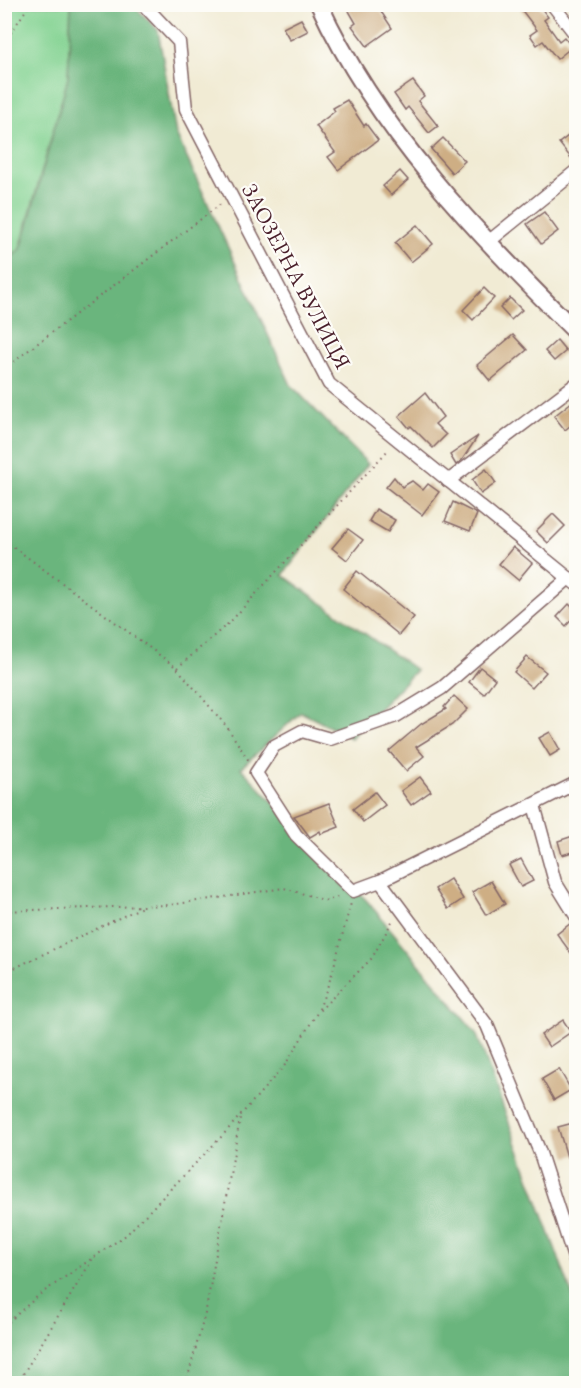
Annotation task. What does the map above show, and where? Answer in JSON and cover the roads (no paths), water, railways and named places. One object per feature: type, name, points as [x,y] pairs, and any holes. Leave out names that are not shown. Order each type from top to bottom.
[{"type":"main road","points":[[319,4],[336,41],[393,131],[487,243],[576,332]]},
{"type":"street","name":"ЗАОЗЕРНА ВУЛИЦЯ","points":[[143,4],[179,42],[186,109],[329,384],[573,581]]},
{"type":"street","points":[[552,4],[576,35]]},
{"type":"street","points":[[487,243],[576,171]]},
{"type":"street","points":[[448,481],[576,384]]},
{"type":"street","points":[[573,581],[442,687],[396,716],[330,739],[302,731],[274,746],[256,773],[296,835],[354,891],[380,881],[576,783]]},
{"type":"street","points":[[534,805],[555,882],[576,915]]},
{"type":"street","points":[[380,881],[487,1025],[539,1150],[576,1264]]}]
